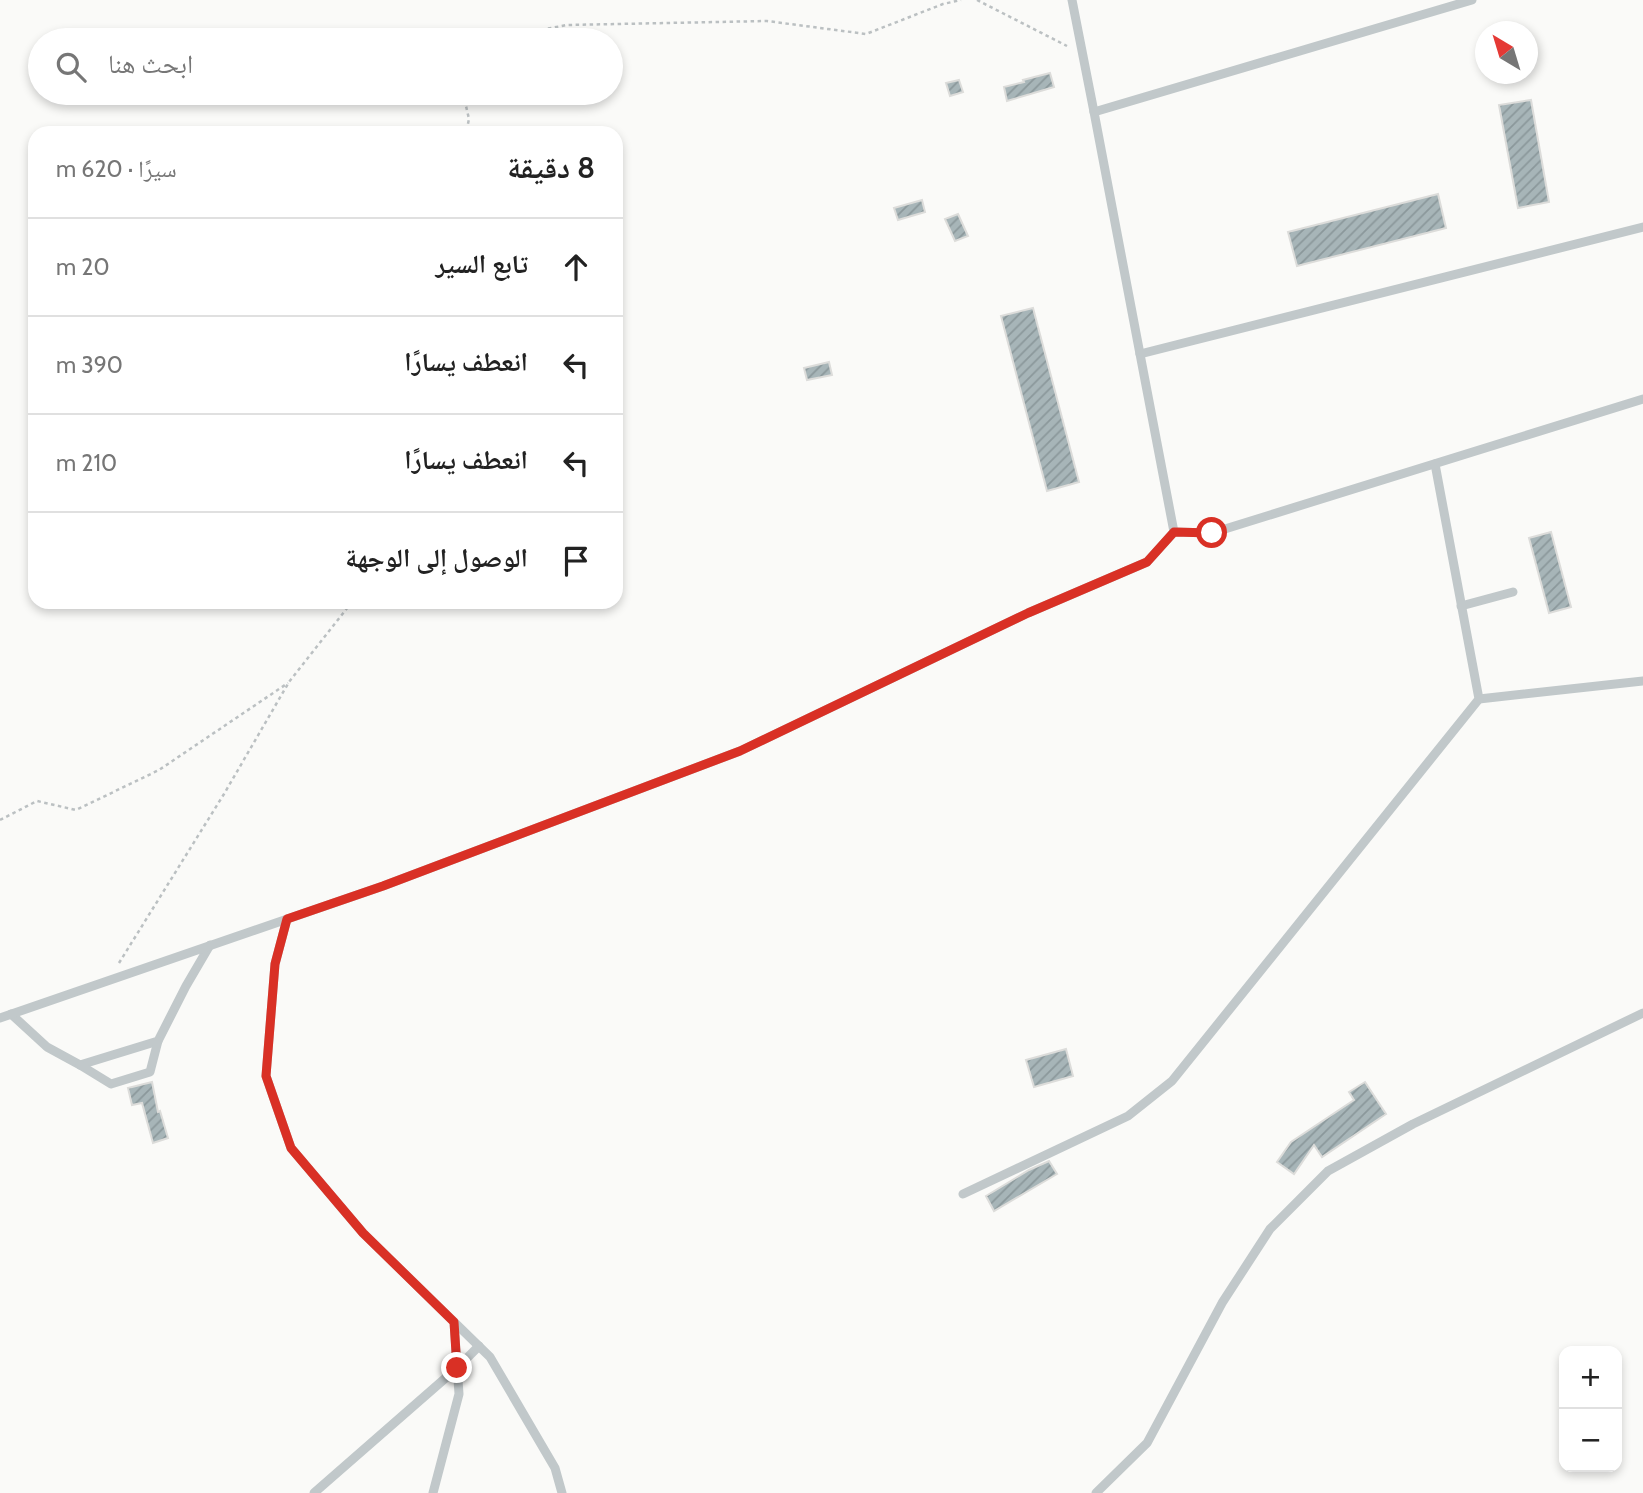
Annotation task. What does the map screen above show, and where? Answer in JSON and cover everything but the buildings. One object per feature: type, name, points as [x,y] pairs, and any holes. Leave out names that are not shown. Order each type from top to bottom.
[{"type":"lane","points":[[1072,0],[1174,532]]},
{"type":"lane","points":[[1094,112],[1472,0]]},
{"type":"lane","points":[[1140,354],[1643,227]]},
{"type":"lane","points":[[0,1018],[395,881],[740,751],[1028,613],[1147,562],[1174,532],[1212,533],[1643,399]]},
{"type":"lane","points":[[1435,464],[1479,699]]},
{"type":"lane","points":[[1461,606],[1513,592]]},
{"type":"lane","points":[[963,1194],[1128,1116],[1172,1081],[1479,699],[1643,681]]},
{"type":"lane","points":[[287,919],[275,964],[266,1076],[291,1148],[363,1233],[490,1357],[555,1468],[562,1493]]},
{"type":"lane","points":[[11,1014],[47,1047],[111,1084],[150,1072],[158,1041],[210,945]]},
{"type":"lane","points":[[1096,1493],[1147,1443],[1222,1303],[1270,1229],[1328,1171],[1413,1124],[1643,1013]]},
{"type":"lane","points":[[80,1065],[158,1041]]},
{"type":"lane","points":[[433,1493],[459,1394],[454,1322]]},
{"type":"lane","points":[[314,1493],[479,1346]]},
{"type":"path","points":[[551,28],[567,25],[767,21],[866,34],[943,4],[961,0]]},
{"type":"path","points":[[977,0],[1083,54]]},
{"type":"path","points":[[466,105],[468,126]]},
{"type":"path","points":[[108,980],[224,794],[289,682],[346,609]]},
{"type":"path","points":[[0,820],[37,801],[76,810],[148,776],[289,682]]},
{"type":"route","points":[[457,1368],[454,1322],[363,1233],[291,1148],[266,1076],[275,964],[287,919],[383,886],[740,751],[1028,613],[1147,562],[1174,532],[1212,533]]}]
